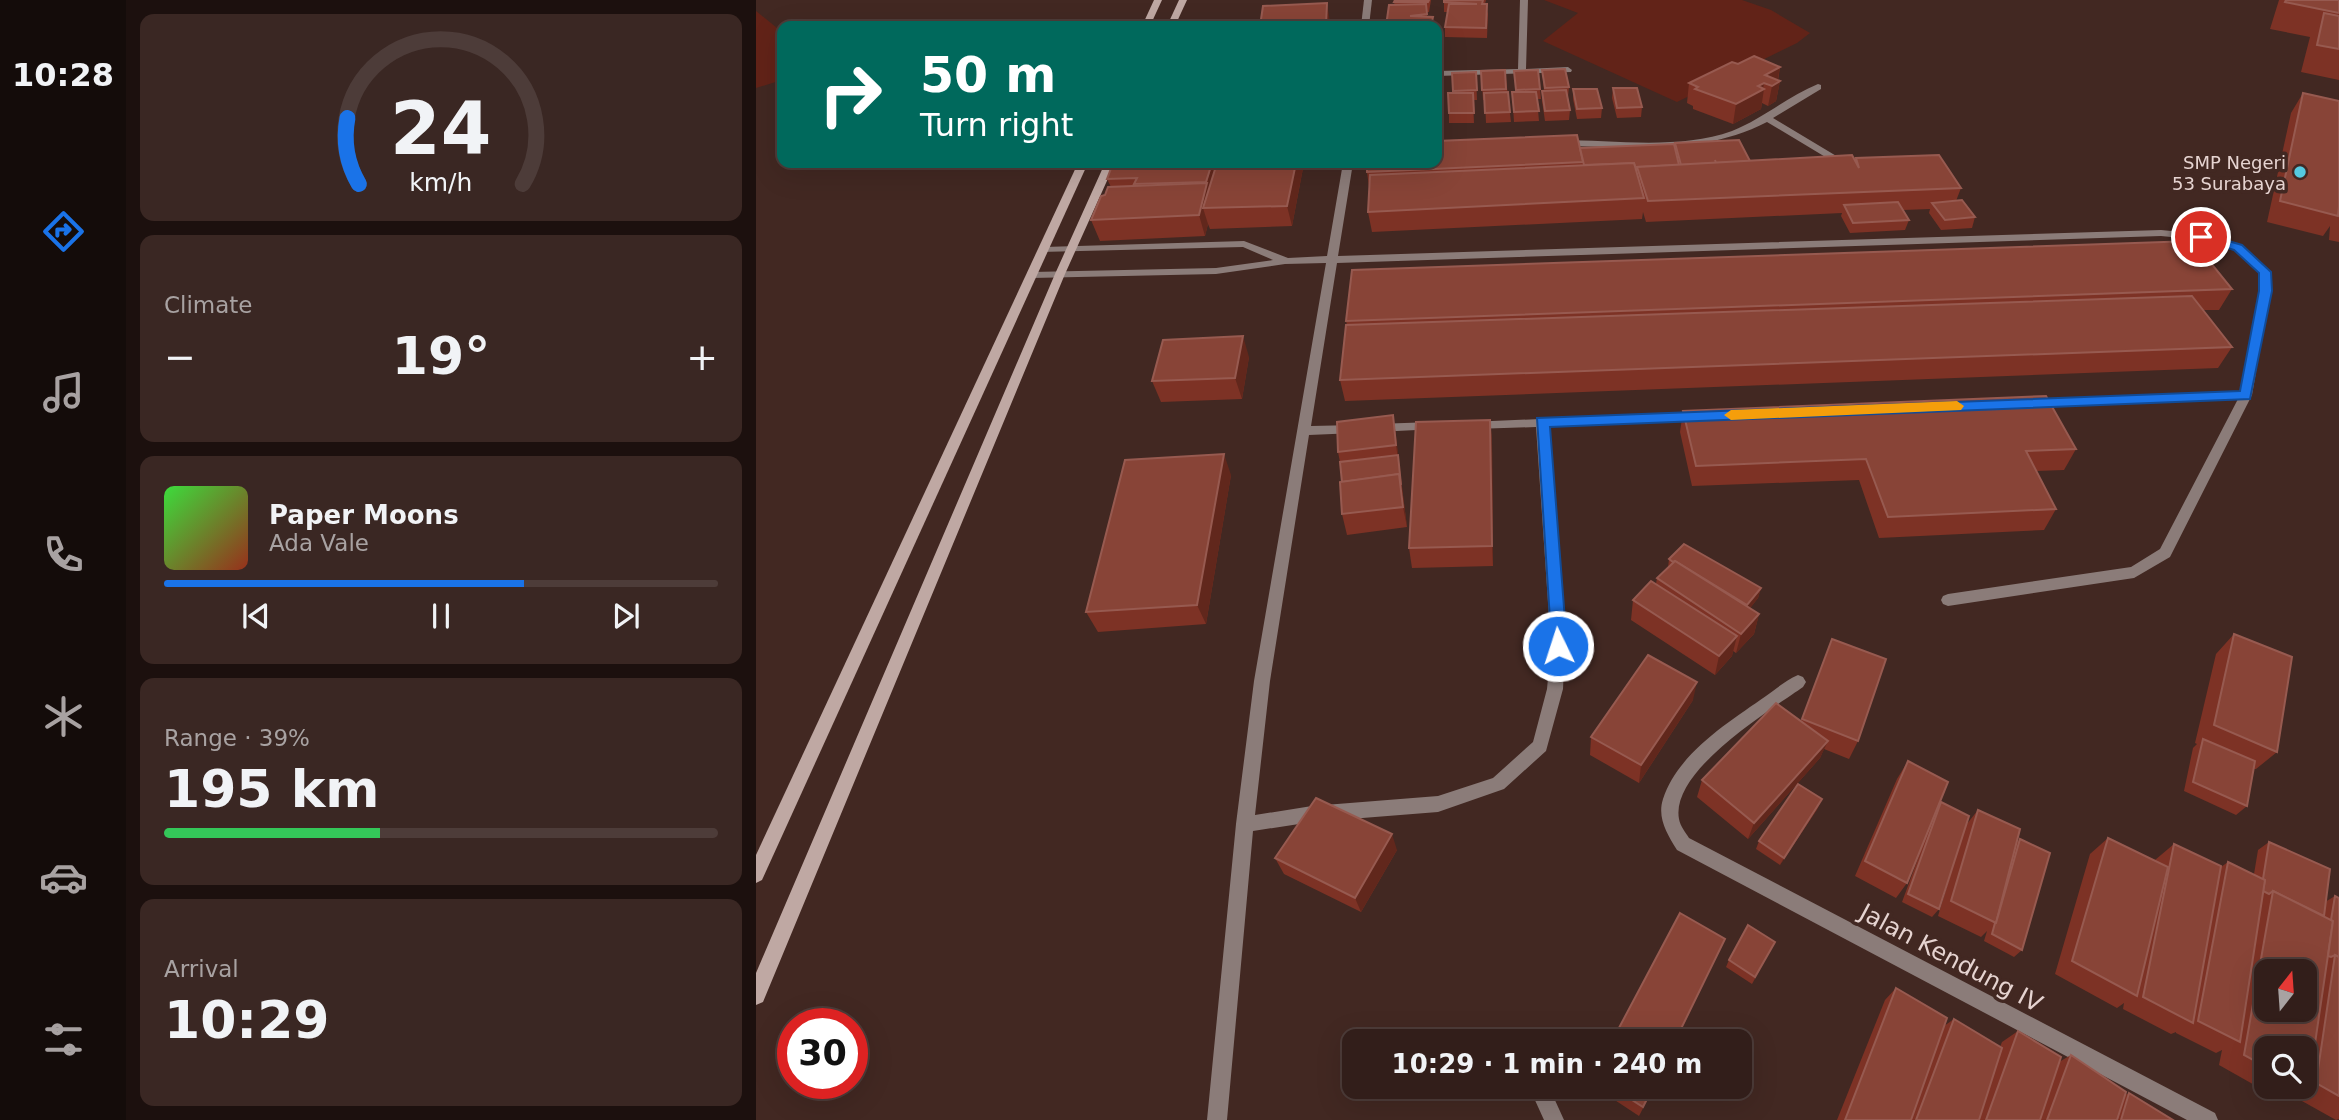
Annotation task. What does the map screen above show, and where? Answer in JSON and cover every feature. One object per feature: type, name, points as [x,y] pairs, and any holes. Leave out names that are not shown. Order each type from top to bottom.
[{"type":"street","points":[[1148,21],[1158,0]]},
{"type":"street","points":[[1173,21],[1183,0]]},
{"type":"street","points":[[1366,21],[1368,0]]},
{"type":"street","points":[[1521,71],[1524,0]]},
{"type":"street","points":[[1442,74],[1568,70]]},
{"type":"street","points":[[1547,143],[1685,142],[1719,138],[1767,118],[1818,87]]},
{"type":"street","points":[[1767,118],[1855,172]]},
{"type":"street","points":[[756,874],[1081,168]]},
{"type":"street","points":[[756,995],[1060,274],[1108,168]]},
{"type":"street","points":[[1217,1120],[1245,824],[1262,681],[1347,168]]},
{"type":"street","points":[[1032,275],[1216,271],[1285,261],[1333,259],[2147,234],[2201,237],[2238,247],[2265,272],[2266,291],[2246,395],[2165,553],[2134,572],[1948,600]]},
{"type":"street","points":[[1044,250],[1244,244],[1285,261]]},
{"type":"street","points":[[2025,404],[2246,395]]},
{"type":"street","points":[[1302,431],[1722,415]]},
{"type":"street","points":[[1245,824],[1312,814],[1438,804],[1498,784],[1540,746],[1555,689],[1558,646],[1542,422]]},
{"type":"street","name":"Jalan Kendung IV","points":[[1798,682],[1701,755],[1674,789],[1670,818],[1683,844],[1705,858],[2208,1120]]},
{"type":"street","points":[[1544,1099],[1554,1120]]},
{"type":"shaded area","points":[[1544,0],[1742,0],[1771,10],[1810,33],[1797,43],[1677,102],[1543,41],[1578,13]]},
{"type":"shaded area","points":[[756,11],[777,28],[777,82],[756,88]]},
{"type":"building","points":[[1395,0],[1429,0],[1394,2]]},
{"type":"building","points":[[1444,0],[1483,0],[1482,4],[1487,4],[1486,28],[1445,27],[1449,4],[1477,4]]},
{"type":"building","points":[[2339,0],[2339,13],[2285,2]]},
{"type":"building","points":[[1327,3],[1326,21],[1261,21],[1263,6]]},
{"type":"building","points":[[1426,4],[1427,14],[1410,16],[1433,17],[1432,21],[1387,21],[1389,5]]},
{"type":"building","points":[[2324,13],[2339,16],[2339,49],[2317,45]]},
{"type":"building","points":[[1754,56],[1780,67],[1765,75],[1780,81],[1772,86],[1764,83],[1758,86],[1764,89],[1736,104],[1695,89],[1698,87],[1689,83],[1732,62],[1738,64]]},
{"type":"building","points":[[1565,69],[1569,87],[1545,88],[1542,70]]},
{"type":"building","points":[[1505,70],[1506,89],[1482,90],[1481,71]]},
{"type":"building","points":[[1538,70],[1540,89],[1516,90],[1514,71]]},
{"type":"building","points":[[1476,72],[1477,90],[1453,91],[1452,73]]},
{"type":"building","points":[[1613,88],[1637,88],[1642,107],[1617,108]]},
{"type":"building","points":[[1573,89],[1597,89],[1602,108],[1577,109]]},
{"type":"building","points":[[1566,90],[1570,110],[1545,111],[1542,91]]},
{"type":"building","points":[[1508,92],[1510,112],[1485,113],[1484,93]]},
{"type":"building","points":[[1512,92],[1536,92],[1539,111],[1514,112]]},
{"type":"building","points":[[1448,93],[1473,93],[1474,113],[1449,113]]},
{"type":"building","points":[[2303,93],[2339,101],[2338,216],[2280,201]]},
{"type":"building","points":[[1577,135],[1583,162],[1367,172],[1367,168],[1442,168],[1442,141]]},
{"type":"building","points":[[1739,140],[1750,161],[1681,165],[1675,143]]},
{"type":"building","points":[[1674,144],[1679,165],[1637,167],[1636,170],[1634,163],[1584,165],[1580,148]]},
{"type":"building","points":[[1852,155],[1859,168],[1856,158],[1939,155],[1961,188],[1648,201],[1637,167]]},
{"type":"building","points":[[1634,163],[1644,198],[1368,212],[1370,175]]},
{"type":"building","points":[[1111,168],[1210,168],[1206,182],[1134,184],[1137,178],[1107,179]]},
{"type":"building","points":[[1215,168],[1295,168],[1287,206],[1203,208]]},
{"type":"building","points":[[1207,183],[1199,215],[1091,220],[1101,196],[1105,195],[1108,187]]},
{"type":"building","points":[[1962,200],[1975,217],[1945,220],[1932,203]]},
{"type":"building","points":[[1898,202],[1909,220],[1853,223],[1844,205]]},
{"type":"building","points":[[2193,241],[2232,289],[1346,321],[1352,270]]},
{"type":"building","points":[[2192,296],[2232,347],[1340,380],[1346,325]]},
{"type":"building","points":[[1243,336],[1235,378],[1152,381],[1163,340]]},
{"type":"building","points":[[2046,396],[2076,449],[2026,451],[2056,509],[1888,517],[1866,459],[1696,466],[1683,411]]},
{"type":"building","points":[[1393,415],[1396,445],[1338,452],[1337,422]]},
{"type":"building","points":[[1490,420],[1492,546],[1409,548],[1416,422]]},
{"type":"building","points":[[1224,454],[1197,605],[1086,612],[1125,460]]},
{"type":"building","points":[[1398,455],[1401,485],[1399,474],[1342,482],[1340,462]]},
{"type":"building","points":[[1399,474],[1403,507],[1342,514],[1340,482]]},
{"type":"building","points":[[1684,544],[1761,588],[1747,605],[1669,559]]},
{"type":"building","points":[[1675,561],[1759,614],[1741,634],[1657,578]]},
{"type":"building","points":[[1651,581],[1737,636],[1719,656],[1633,600]]},
{"type":"building","points":[[2234,634],[2292,657],[2277,752],[2214,725]]},
{"type":"building","points":[[1832,639],[1886,659],[1858,741],[1802,719]]},
{"type":"building","points":[[1648,655],[1697,682],[1641,765],[1591,737]]},
{"type":"building","points":[[1776,703],[1828,741],[1754,823],[1702,780]]},
{"type":"building","points":[[2203,739],[2255,761],[2247,806],[2193,782]]},
{"type":"building","points":[[1908,761],[1948,782],[1907,883],[1865,861]]},
{"type":"building","points":[[1798,784],[1822,799],[1784,858],[1759,841]]},
{"type":"building","points":[[1316,798],[1392,834],[1355,898],[1275,858]]},
{"type":"building","points":[[1941,802],[1969,816],[1939,909],[1908,894]]},
{"type":"building","points":[[1978,810],[2020,829],[1996,923],[1951,901]]},
{"type":"building","points":[[2108,838],[2168,867],[2137,996],[2072,961]]},
{"type":"building","points":[[2020,839],[2050,853],[2022,950],[1992,934]]},
{"type":"building","points":[[2269,842],[2330,869],[2324,916],[2273,891],[2269,894],[2263,891]]},
{"type":"building","points":[[2174,844],[2221,866],[2193,1023],[2143,997]]},
{"type":"building","points":[[2228,862],[2265,880],[2240,1042],[2198,1021]]},
{"type":"building","points":[[2273,891],[2333,921],[2316,1036],[2254,1036],[2254,1060],[2244,1055],[2254,998],[2254,1022],[2317,1022],[2317,959],[2261,959]]},
{"type":"building","points":[[2335,896],[2339,898],[2339,957],[2331,957],[2328,956]]},
{"type":"building","points":[[1680,913],[1725,939],[1681,1029],[1618,1029]]},
{"type":"building","points":[[1748,925],[1775,942],[1755,977],[1729,960]]},
{"type":"building","points":[[2335,955],[2339,957],[2339,1096],[2317,1084]]},
{"type":"building","points":[[1896,988],[1947,1018],[1911,1120],[1845,1120]]},
{"type":"building","points":[[1954,1019],[2002,1048],[1979,1120],[1916,1120]]},
{"type":"building","points":[[2018,1031],[2061,1057],[2040,1120],[1986,1120]]},
{"type":"building","points":[[2071,1055],[2126,1092],[2117,1120],[2047,1120]]},
{"type":"building","points":[[2129,1093],[2173,1120],[2121,1120]]},
{"type":"building","points":[[1631,1099],[1647,1099],[1643,1107]]},
{"type":"slow traffic","points":[[1731,415],[1957,406]]},
{"type":"place","name":"SMP Negeri 53 Surabaya","points":[[2300,172]]},
{"type":"route","points":[[1558,646],[1542,422],[2246,395],[2266,291],[2265,272],[2238,247],[2201,237]]}]
